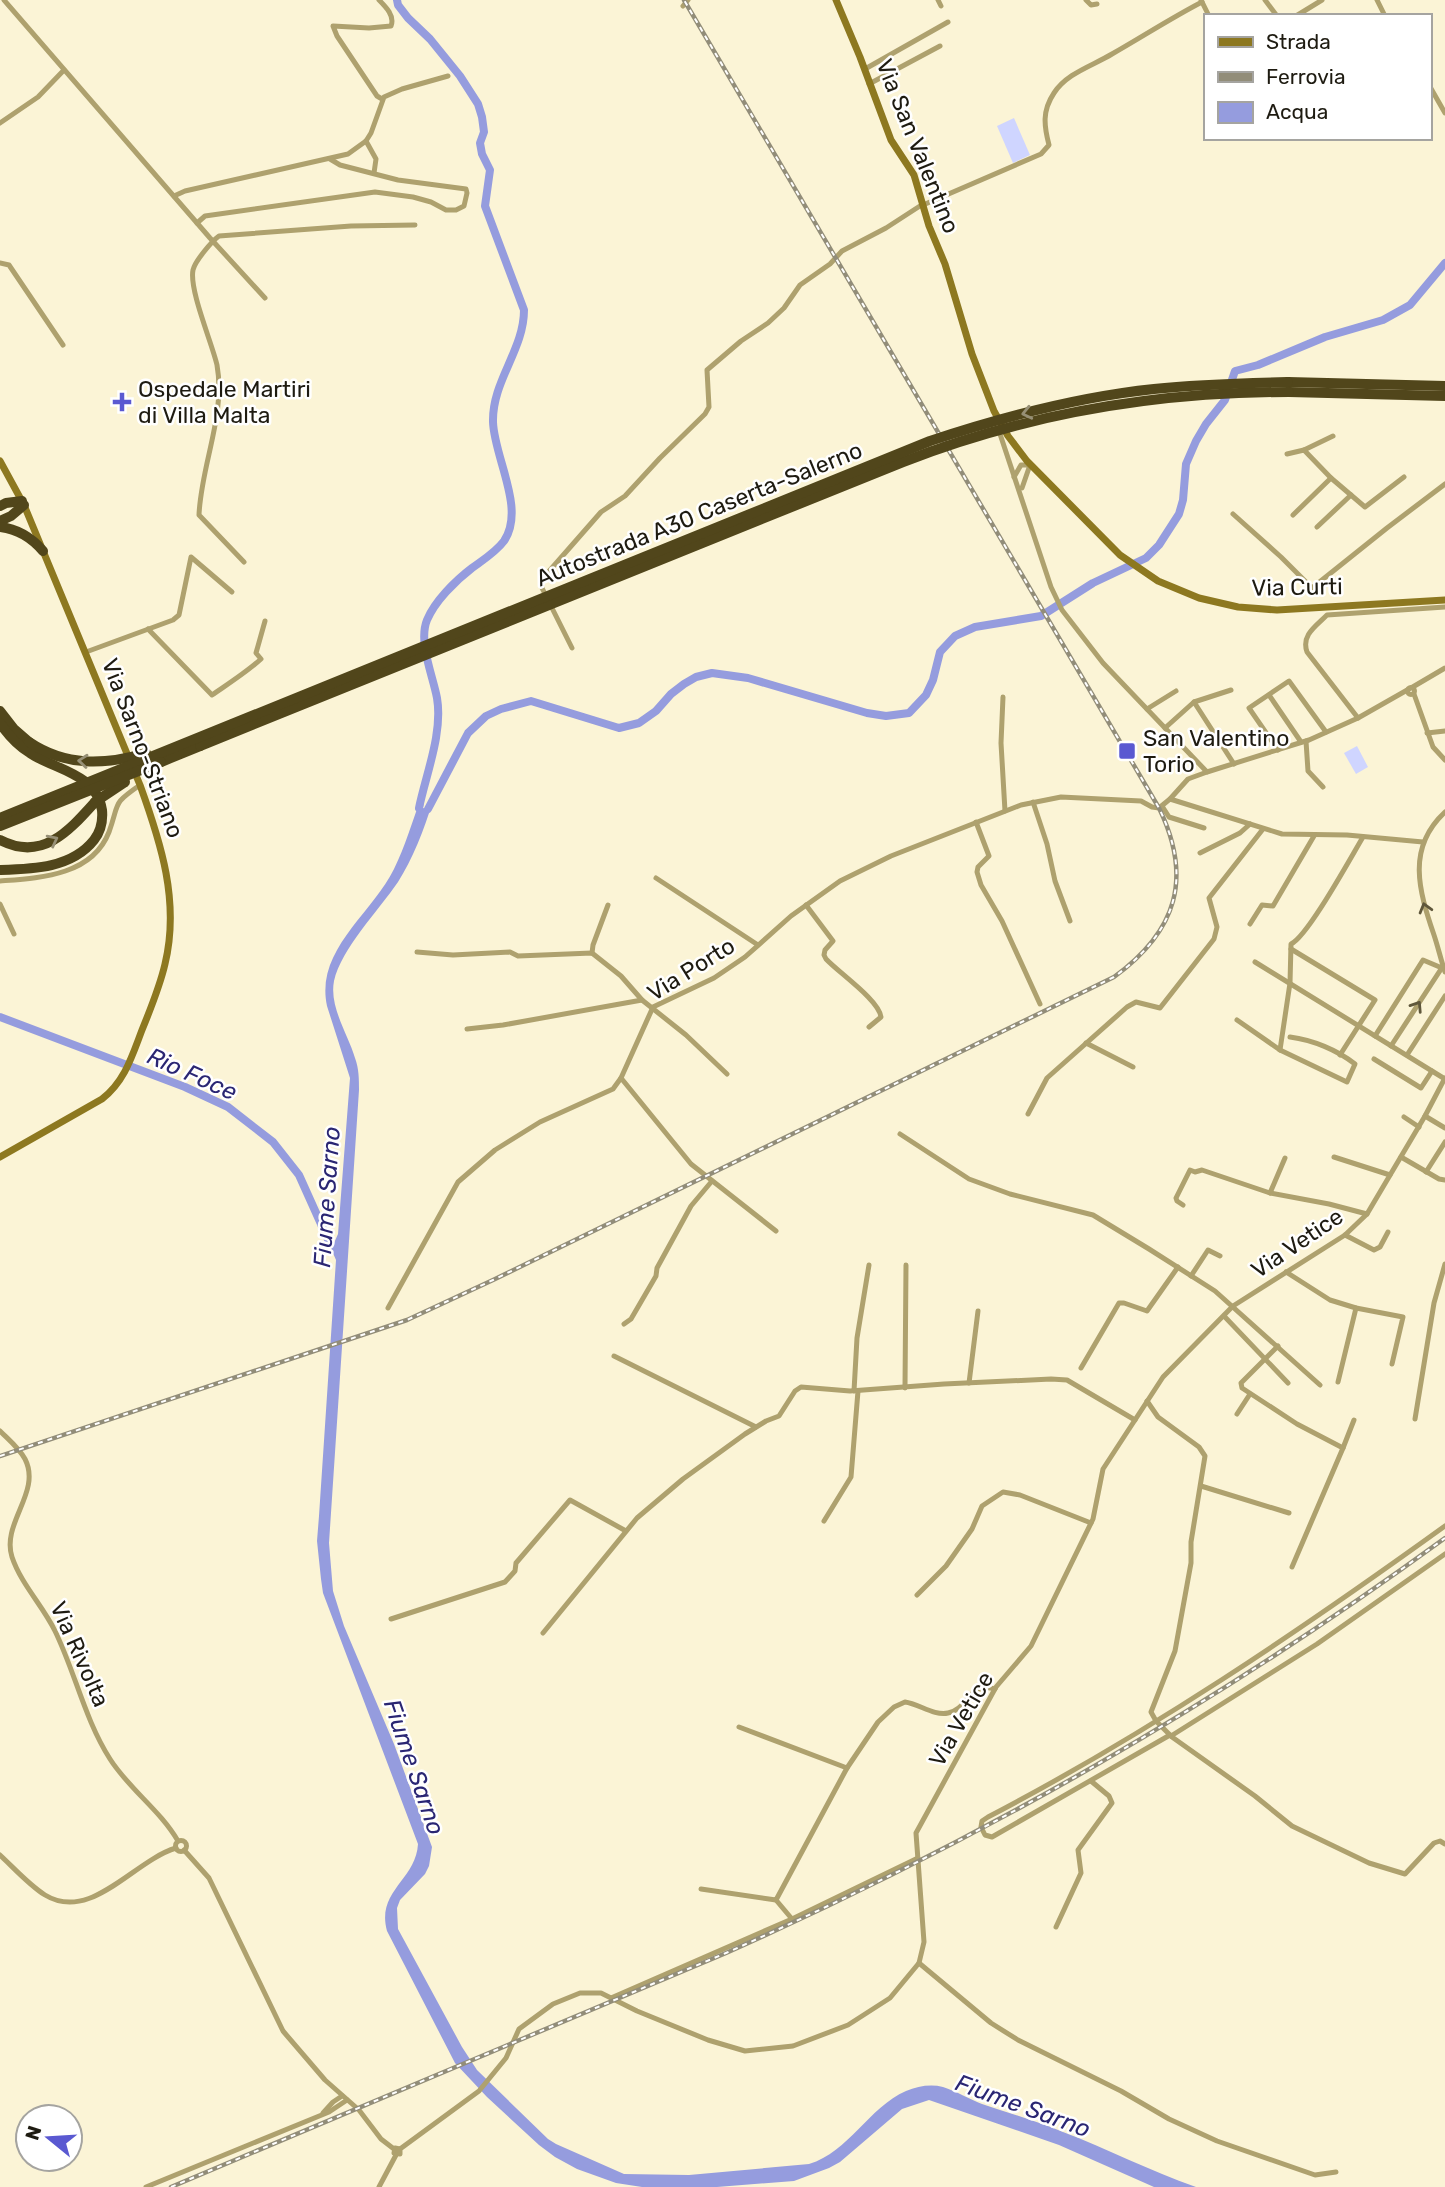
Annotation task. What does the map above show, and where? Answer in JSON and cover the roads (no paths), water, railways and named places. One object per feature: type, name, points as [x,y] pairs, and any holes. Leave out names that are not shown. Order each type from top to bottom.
[{"type":"highway","name":"Autostrada A30 Caserta-Salerno","points":[[0,818],[958,432],[1064,404],[1153,389],[1222,384],[1445,396]]},
{"type":"highway","name":"Autostrada A30 Caserta-Salerno","points":[[0,826],[962,440],[1113,404],[1199,394],[1289,387],[1445,386]]},
{"type":"highway","points":[[0,506],[6,503],[23,503]]},
{"type":"highway","points":[[0,521],[11,516],[23,503]]},
{"type":"highway","points":[[0,527],[27,536],[43,551]]},
{"type":"highway","points":[[0,711],[14,730],[29,742],[49,754],[80,762],[98,762],[137,755],[197,737]]},
{"type":"highway","points":[[0,723],[17,744],[30,753],[72,773],[91,786],[101,805],[102,819],[97,835],[88,847],[75,856],[39,868],[0,870]]},
{"type":"highway","points":[[0,840],[25,848],[48,844],[72,828],[95,802],[117,786],[153,771],[161,762]]},
{"type":"main road","name":"Via San Valentino","points":[[836,0],[891,140],[914,175],[972,354],[1008,436],[1030,465],[1120,555]]},
{"type":"main road","name":"Via Sarno-Striano","points":[[0,461],[23,503],[140,785],[156,828],[172,909],[165,964],[131,1060],[115,1089],[103,1099],[0,1157]]},
{"type":"main road","name":"Via Curti","points":[[1120,555],[1150,576],[1199,598],[1238,607],[1277,610],[1445,600]]},
{"type":"street","points":[[4,0],[265,298]]},
{"type":"street","points":[[379,0],[390,13],[393,21],[391,26],[334,26],[337,36],[377,96],[382,99]]},
{"type":"street","points":[[683,6],[688,0]]},
{"type":"street","points":[[1086,0],[1091,5],[1097,4]]},
{"type":"street","points":[[1299,14],[1322,0]]},
{"type":"street","points":[[572,648],[541,582],[601,512],[625,496],[705,414],[709,407],[707,369],[768,323],[784,308],[800,285],[830,264],[842,251],[923,205],[1041,153],[1049,145],[1044,115],[1054,93],[1063,83],[1087,66],[1110,56],[1201,1]]},
{"type":"street","points":[[865,69],[948,22]]},
{"type":"street","points":[[869,84],[940,46]]},
{"type":"street","points":[[0,122],[38,97],[64,70]]},
{"type":"street","points":[[174,196],[185,191],[348,154],[366,141],[386,95],[448,76]]},
{"type":"street","points":[[1431,88],[1445,113]]},
{"type":"street","points":[[366,141],[376,159],[373,173]]},
{"type":"street","points":[[197,223],[205,216],[375,192],[413,197],[446,210],[456,210],[464,206],[466,189],[398,180],[340,165],[330,159]]},
{"type":"street","points":[[244,562],[199,513],[217,413],[219,381],[193,273],[195,265],[219,236],[351,226],[415,225]]},
{"type":"street","points":[[0,263],[9,265],[63,345]]},
{"type":"street","name":"Via San Valentino","points":[[985,388],[1062,610],[1103,663],[1207,772]]},
{"type":"street","points":[[1287,454],[1304,450],[1333,436]]},
{"type":"street","points":[[1304,450],[1365,507],[1404,477]]},
{"type":"street","points":[[1014,477],[1021,465],[1030,465],[1022,488]]},
{"type":"street","points":[[1293,515],[1331,478]]},
{"type":"street","points":[[1233,514],[1312,588],[1445,485]]},
{"type":"street","points":[[1317,527],[1351,495]]},
{"type":"street","points":[[86,652],[173,620],[179,615],[191,557],[232,592]]},
{"type":"street","points":[[1358,718],[1307,652],[1304,645],[1308,634],[1327,615],[1445,607]]},
{"type":"street","points":[[148,629],[212,695],[261,659],[256,653],[265,621]]},
{"type":"street","points":[[1160,807],[1188,779],[1303,742],[1358,718],[1400,694],[1411,692],[1445,668]]},
{"type":"street","points":[[1278,750],[1249,708],[1289,681],[1326,732]]},
{"type":"street","points":[[1165,728],[1194,702],[1231,690]]},
{"type":"street","points":[[1147,709],[1176,691]]},
{"type":"street","points":[[1411,692],[1433,747],[1445,760]]},
{"type":"street","points":[[1269,695],[1303,742],[1308,771],[1323,787]]},
{"type":"street","points":[[1003,697],[1001,743],[1005,811]]},
{"type":"street","points":[[1194,702],[1234,764]]},
{"type":"street","points":[[1427,733],[1445,731]]},
{"type":"street","points":[[0,881],[50,876],[81,863],[102,845],[120,798],[140,785]]},
{"type":"street","name":"Via Porto","points":[[388,1308],[458,1182],[495,1150],[540,1122],[613,1089],[621,1078],[653,1007],[715,978],[840,881],[891,856],[976,822],[1033,802],[1061,797],[1141,801],[1152,807],[1160,807],[1169,817],[1204,828]]},
{"type":"street","points":[[1170,799],[1282,834],[1363,836],[1423,842]]},
{"type":"street","points":[[1033,802],[1047,844],[1055,881],[1070,920]]},
{"type":"street","points":[[1443,968],[1419,883],[1423,842],[1430,828],[1445,811]]},
{"type":"street","points":[[976,822],[989,856],[978,867],[978,876],[1040,1004]]},
{"type":"street","points":[[1200,853],[1250,824]]},
{"type":"street","points":[[1028,1114],[1047,1078],[1131,1003],[1160,1008],[1214,939],[1217,927],[1209,898],[1263,829]]},
{"type":"street","points":[[1250,924],[1262,905],[1273,906],[1314,836]]},
{"type":"street","points":[[1280,1050],[1290,983],[1291,944],[1296,942],[1309,926],[1363,836]]},
{"type":"street","points":[[656,878],[758,946]]},
{"type":"street","points":[[0,904],[15,934]]},
{"type":"street","points":[[592,953],[608,905]]},
{"type":"street","points":[[806,905],[833,941],[825,950],[826,959],[880,1010],[881,1017],[869,1027]]},
{"type":"street","points":[[1291,949],[1375,1000],[1340,1055]]},
{"type":"street","points":[[418,952],[453,955],[510,952],[518,956],[592,953],[621,976],[642,1000],[686,1035],[727,1074]]},
{"type":"street","points":[[1375,1035],[1423,960],[1443,968]]},
{"type":"street","points":[[1255,962],[1445,1078]]},
{"type":"street","points":[[1391,1045],[1443,968]]},
{"type":"street","points":[[1407,1055],[1445,996]]},
{"type":"street","points":[[467,1030],[642,1000]]},
{"type":"street","points":[[1237,1020],[1280,1050],[1347,1082],[1354,1064],[1345,1056],[1310,1039],[1290,1037]]},
{"type":"street","points":[[1087,1043],[1133,1067]]},
{"type":"street","points":[[1374,1059],[1420,1088],[1432,1071]]},
{"type":"street","points":[[621,1078],[685,1157],[776,1231]]},
{"type":"street","name":"Via Vetice","points":[[919,1963],[924,1942],[916,1833],[995,1689],[1031,1646],[1091,1523],[1103,1469],[1163,1377],[1233,1307],[1345,1235],[1367,1214],[1445,1078]]},
{"type":"street","points":[[1425,1115],[1445,1128]]},
{"type":"street","points":[[1404,1117],[1419,1127]]},
{"type":"street","points":[[900,1134],[970,1179],[1010,1194],[1093,1215],[1215,1291],[1320,1385]]},
{"type":"street","points":[[1426,1172],[1445,1143]]},
{"type":"street","points":[[1334,1157],[1390,1175]]},
{"type":"street","points":[[1401,1157],[1445,1180]]},
{"type":"street","points":[[1270,1193],[1285,1158]]},
{"type":"street","points":[[1183,1205],[1176,1198],[1190,1170],[1212,1173],[1270,1193],[1367,1214]]},
{"type":"street","points":[[624,1324],[631,1320],[656,1276],[657,1268],[691,1206],[712,1181]]},
{"type":"street","points":[[1345,1235],[1374,1250],[1380,1247],[1388,1232]]},
{"type":"street","points":[[1191,1276],[1208,1250],[1220,1256]]},
{"type":"street","points":[[1415,1419],[1434,1303],[1445,1264]]},
{"type":"street","points":[[824,1521],[851,1477],[857,1338],[869,1265]]},
{"type":"street","points":[[905,1388],[906,1265]]},
{"type":"street","points":[[1081,1368],[1119,1303],[1147,1311],[1178,1267]]},
{"type":"street","points":[[1286,1272],[1330,1300],[1403,1317],[1392,1364]]},
{"type":"street","points":[[1338,1382],[1356,1308]]},
{"type":"street","points":[[969,1383],[978,1311]]},
{"type":"street","points":[[1224,1316],[1288,1383]]},
{"type":"street","points":[[1278,1346],[1241,1383],[1242,1388],[1297,1424],[1343,1448]]},
{"type":"street","points":[[614,1356],[756,1427]]},
{"type":"street","points":[[543,1633],[637,1518],[682,1479],[756,1427],[779,1416],[795,1391],[801,1387],[856,1391],[969,1383],[1067,1380],[1135,1420]]},
{"type":"street","points":[[1237,1414],[1250,1394]]},
{"type":"street","points":[[1147,1401],[1158,1417],[1199,1447],[1205,1456],[1191,1542],[1191,1563],[1175,1651],[1151,1712],[1156,1721],[1171,1736],[1292,1826],[1370,1863],[1405,1874],[1434,1843],[1445,1844]]},
{"type":"street","points":[[1292,1567],[1354,1420]]},
{"type":"street","name":"Via Rivolta","points":[[0,1431],[19,1450],[29,1470],[26,1494],[11,1534],[12,1555],[55,1630],[108,1757],[171,1829],[178,1841]]},
{"type":"street","points":[[1201,1486],[1289,1513]]},
{"type":"street","points":[[917,1595],[946,1566],[972,1529],[982,1506],[1003,1493],[1020,1495],[1091,1523]]},
{"type":"street","points":[[391,1619],[505,1582],[515,1571],[516,1563],[570,1500],[626,1531]]},
{"type":"street","points":[[1445,1526],[1278,1644],[1120,1744],[982,1821],[981,1827],[985,1835],[992,1837],[1021,1822],[1171,1736],[1317,1644],[1445,1554]]},
{"type":"street","points":[[776,1900],[847,1768],[878,1722],[900,1703],[909,1702],[931,1711],[947,1713],[956,1709],[978,1689],[995,1689]]},
{"type":"street","points":[[739,1727],[847,1768]]},
{"type":"street","points":[[1056,1927],[1081,1873],[1078,1850],[1112,1803],[1109,1796],[1091,1781]]},
{"type":"street","points":[[176,1849],[178,1841],[185,1842],[187,1846],[184,1850]]},
{"type":"street","points":[[0,1855],[43,1894],[56,1901],[78,1903],[99,1895],[163,1854],[176,1849],[184,1850]]},
{"type":"street","points":[[184,1850],[209,1878],[283,2031],[333,2088],[363,2114],[381,2139],[397,2151]]},
{"type":"street","points":[[611,1998],[792,1919],[918,1858]]},
{"type":"street","points":[[701,1889],[776,1900],[792,1919]]},
{"type":"street","points":[[379,2187],[397,2151],[479,2091],[506,2058],[519,2029],[553,2004],[580,1993],[601,1993],[636,2011],[708,2040],[745,2050],[793,2046],[848,2025],[890,1998],[919,1963],[991,2023],[1018,2040],[1121,2091],[1168,2119],[1217,2141],[1315,2175],[1336,2172]]},
{"type":"street","points":[[333,2088],[333,2102]]},
{"type":"street","points":[[323,2113],[333,2102],[345,2098]]},
{"type":"street","points":[[146,2187],[323,2113],[345,2098]]},
{"type":"water","name":"Fiume Sarno","points":[[421,798],[424,799],[423,808],[427,809],[432,803],[413,854],[398,882],[352,943],[334,981],[334,1001],[356,1062],[359,1090],[329,1543],[333,1591],[344,1626],[394,1744],[432,1847],[425,1874],[400,1900],[397,1908],[398,1929],[462,2047],[477,2070],[548,2139],[624,2174],[689,2175],[809,2164],[836,2150],[893,2098],[915,2088],[934,2086],[1053,2128],[1196,2187],[1154,2187],[1059,2145],[929,2100],[902,2109],[840,2162],[794,2181],[717,2187],[642,2187],[616,2183],[577,2169],[555,2157],[487,2097],[455,2063],[387,1931],[387,1906],[391,1895],[411,1867],[418,1844],[323,1593],[317,1541],[336,1260],[326,1237],[334,1243],[338,1234],[350,1078],[327,1006],[326,986],[329,967],[337,950],[394,869]]},
{"type":"waterway","points":[[397,0],[408,18],[430,39],[460,76],[478,104],[484,132],[480,143],[490,170],[485,206],[524,310],[519,339],[497,393],[493,422],[510,499],[510,528],[497,549],[459,579],[440,599],[427,620],[425,649],[437,698],[438,725],[419,808]]},
{"type":"waterway","points":[[428,809],[468,733],[486,716],[531,701],[619,728],[639,723],[684,684],[696,677],[712,673],[748,678],[867,713],[886,716],[909,713],[926,695],[940,652],[955,636],[975,627],[1041,616],[1093,583],[1146,558],[1159,545],[1179,514],[1186,464],[1196,441],[1225,400],[1235,371],[1258,365],[1325,337],[1383,320],[1410,305],[1445,263]]},
{"type":"waterway","name":"Rio Foce","points":[[0,1017],[185,1087],[228,1107],[273,1142],[299,1175],[330,1244]]},
{"type":"railway","points":[[0,1456],[407,1320],[1114,977],[1152,941],[1165,922],[1173,902],[1175,857],[1159,808],[684,0]]},
{"type":"railway","points":[[171,2187],[726,1953],[915,1863],[1097,1765],[1185,1712],[1273,1657],[1445,1538]]},
{"type":"place","name":"Ospedale Martiri di Villa Malta","points":[[122,402]]},
{"type":"place","name":"San Valentino Torio","points":[[1127,751]]}]
